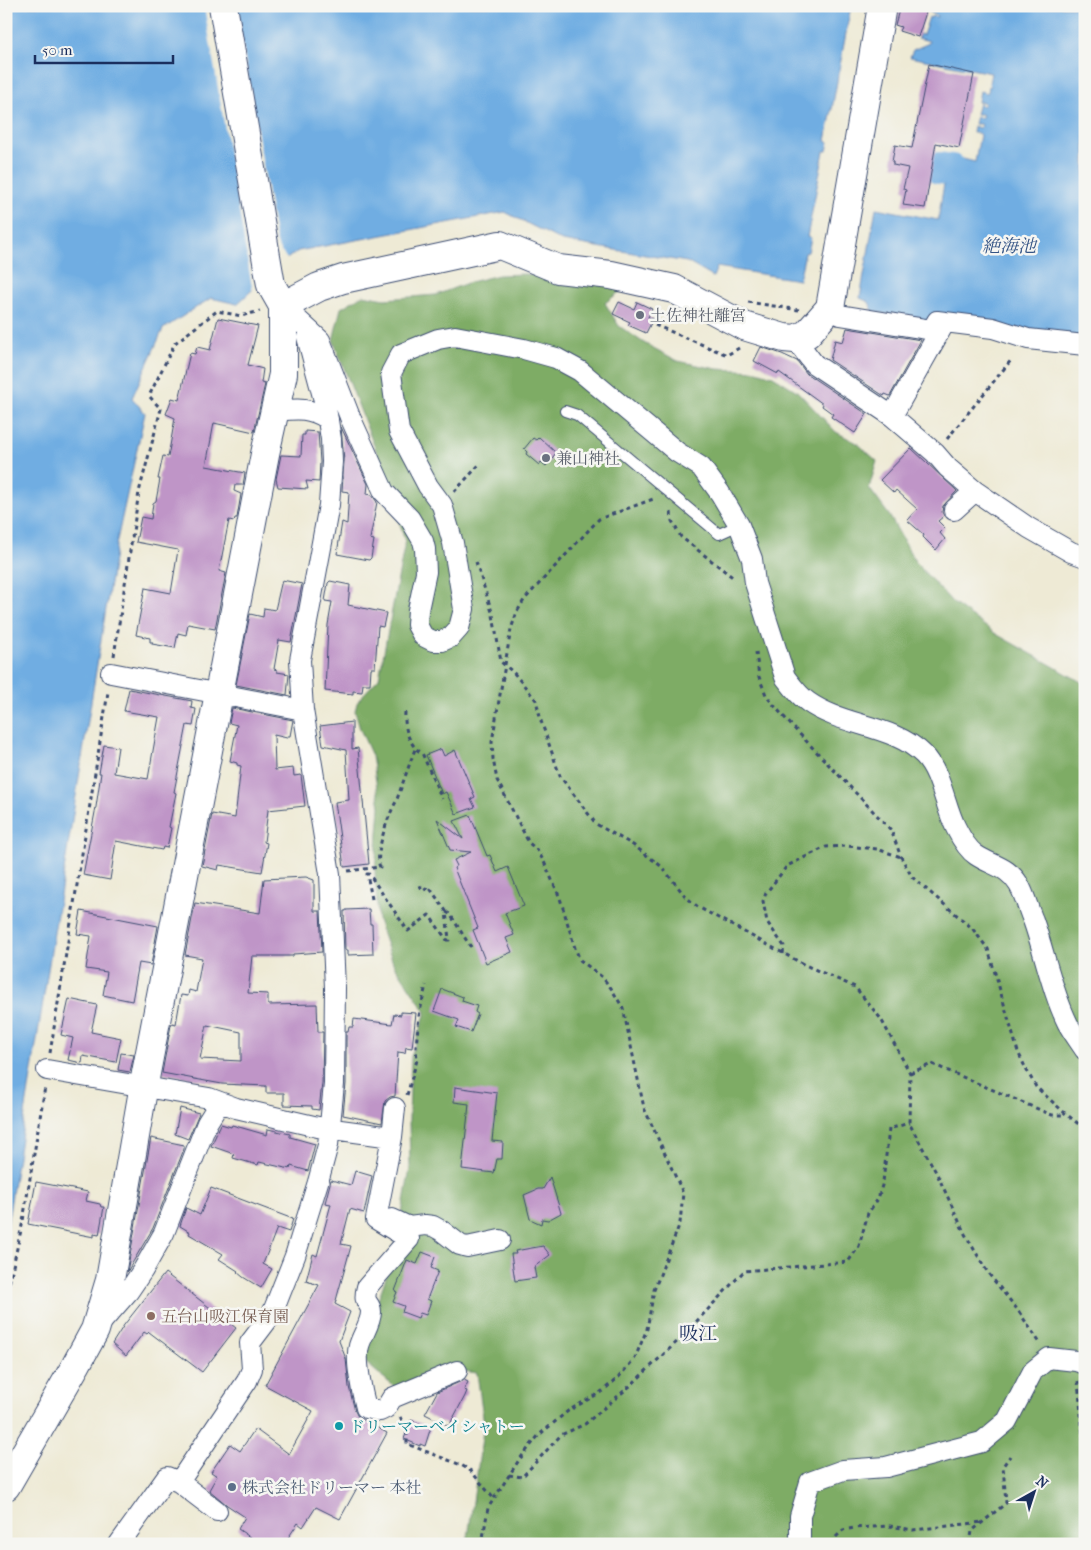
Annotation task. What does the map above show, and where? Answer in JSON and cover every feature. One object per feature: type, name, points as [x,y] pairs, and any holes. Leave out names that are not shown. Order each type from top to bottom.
[{"type":"street","points":[[6,1486],[95,1330],[110,1280],[144,1087],[265,454],[283,374],[223,6]]},
{"type":"street","points":[[272,300],[343,279],[500,245],[558,269],[610,276],[674,289],[744,326],[784,338],[796,339],[807,334],[830,308],[882,6]]},
{"type":"street","points":[[272,300],[320,340],[350,417],[384,492],[410,519],[423,541],[426,572],[417,624],[423,636],[433,641],[442,641],[451,637],[459,628],[464,609],[453,543],[442,505],[428,486],[399,431],[391,373],[401,354],[438,339],[455,336],[524,349],[556,358],[580,371],[677,452],[701,467],[739,524],[752,559],[755,583],[785,677],[794,690],[822,710],[897,737],[926,756],[933,768],[955,827],[967,847],[976,855],[1012,875],[1020,886],[1043,948],[1060,1006],[1069,1026],[1085,1050]]},
{"type":"street","points":[[840,315],[932,330],[937,321],[993,328],[1028,339],[1085,345]]},
{"type":"street","points":[[892,416],[945,322]]},
{"type":"street","points":[[179,1482],[247,1381],[252,1369],[250,1343],[272,1314],[287,1279],[318,1182],[330,1129],[334,1084],[335,1020],[330,874],[303,710],[300,660],[329,505],[332,462],[328,419],[304,326]]},
{"type":"street","points":[[796,339],[814,364],[892,416],[975,491],[1030,528],[1071,552],[1085,557]]},
{"type":"street","points":[[276,411],[311,410],[328,419]]},
{"type":"street","points":[[954,510],[975,491]]},
{"type":"street","points":[[111,673],[303,710]]},
{"type":"street","points":[[48,1070],[209,1098],[236,1108],[330,1129],[392,1137]]},
{"type":"street","points":[[95,1330],[128,1292],[155,1249],[164,1232],[207,1123],[220,1102]]},
{"type":"street","points":[[401,1105],[392,1137],[376,1219],[409,1239],[367,1287],[365,1301],[370,1308],[371,1315],[358,1354],[360,1387],[366,1408],[380,1411],[386,1408],[392,1398],[457,1371]]},
{"type":"street","points":[[377,1211],[409,1227],[433,1226],[442,1230],[460,1245],[467,1247],[500,1240]]},
{"type":"street","points":[[800,1544],[800,1516],[810,1482],[843,1470],[886,1467],[982,1442],[1007,1421],[1033,1371],[1049,1358],[1080,1362]]},
{"type":"street","points":[[119,1544],[167,1477],[179,1482],[217,1511]]},
{"type":"lane","points":[[565,412],[577,415],[719,534],[739,524]]},
{"type":"path","points":[[6,1298],[24,1221],[139,492],[161,409],[149,396],[175,343],[189,332],[217,311],[241,316],[272,300]]},
{"type":"path","points":[[744,301],[806,311]]},
{"type":"path","points":[[655,325],[727,355],[752,342],[761,331]]},
{"type":"path","points":[[935,453],[1012,359]]},
{"type":"path","points":[[442,505],[480,464]]},
{"type":"path","points":[[482,1544],[488,1508],[519,1460],[539,1435],[568,1411],[601,1392],[618,1378],[635,1358],[647,1330],[654,1290],[680,1223],[683,1193],[644,1108],[623,1008],[602,977],[580,960],[560,898],[545,864],[538,851],[529,843],[497,780],[492,742],[511,629],[524,600],[599,519],[669,494],[672,521],[681,537],[736,580]]},
{"type":"path","points":[[453,543],[463,542],[478,565],[493,615],[501,662],[513,672],[536,700],[541,722],[560,776],[596,824],[633,845],[661,866],[691,902],[783,954],[855,987],[881,1019],[910,1074],[909,1123],[938,1174],[965,1234],[988,1273],[1034,1332],[1049,1358]]},
{"type":"path","points":[[756,649],[757,670],[766,695],[791,725],[891,830],[912,877],[972,928],[988,949],[1018,1052],[1036,1087],[1085,1129]]},
{"type":"path","points":[[405,712],[410,742],[422,753],[442,799]]},
{"type":"path","points":[[368,868],[380,867],[378,863],[391,809],[396,802],[416,749]]},
{"type":"path","points":[[783,954],[784,946],[767,922],[763,901],[766,893],[787,866],[826,847],[847,846],[876,849],[901,856]]},
{"type":"path","points":[[372,899],[367,874],[369,874],[408,931],[428,915],[441,934],[449,940],[446,912]]},
{"type":"path","points":[[418,882],[423,891],[430,887],[436,900],[450,914],[470,946],[473,944]]},
{"type":"path","points":[[401,1105],[417,1060],[416,1047],[426,985]]},
{"type":"path","points":[[910,1074],[932,1064],[1052,1115],[1066,1114]]},
{"type":"path","points":[[509,1476],[522,1477],[561,1435],[585,1424],[630,1386],[680,1339],[744,1271],[848,1262],[859,1246],[868,1213],[878,1199],[883,1182],[889,1129],[909,1123]]},
{"type":"path","points":[[1080,1362],[1085,1458]]},
{"type":"path","points":[[392,1398],[407,1432],[408,1444],[462,1465],[471,1471],[494,1499]]},
{"type":"path","points":[[970,1544],[972,1531],[1006,1503],[1003,1466],[1010,1456]]},
{"type":"path","points":[[832,1544],[843,1530],[854,1528],[890,1526],[913,1530],[983,1522]]},
{"type":"green space","points":[[525,274],[626,287],[605,303],[619,326],[644,343],[678,361],[717,369],[757,371],[773,376],[797,391],[836,432],[857,443],[877,461],[869,488],[889,515],[916,563],[953,603],[996,634],[1085,684],[1085,1544],[467,1544],[484,1424],[477,1373],[444,1368],[397,1389],[366,1363],[362,1347],[389,1268],[400,1224],[410,1168],[411,1056],[426,1012],[393,963],[378,920],[375,872],[380,807],[372,756],[360,729],[355,711],[361,697],[379,678],[405,542],[387,479],[333,340],[341,308],[363,295],[385,299],[436,295],[470,282],[499,275]]},
{"type":"water","points":[[6,6],[851,6],[826,141],[829,142],[827,151],[824,151],[807,237],[811,238],[808,252],[805,253],[799,280],[717,267],[713,277],[687,262],[562,241],[505,212],[298,251],[285,260],[237,304],[211,298],[163,329],[132,398],[145,413],[117,540],[6,1232]]},
{"type":"water","name":"絶海池","points":[[932,6],[1085,7],[1085,337],[930,325],[873,311],[869,302],[860,298],[876,208],[938,220],[944,184],[956,180],[959,158],[975,162],[980,135],[973,133],[974,126],[979,128],[982,126],[974,124],[976,116],[980,118],[983,116],[982,114],[976,114],[979,103],[983,106],[985,104],[978,102],[980,91],[988,92],[989,86],[991,86],[989,84],[991,73],[910,57],[913,50],[929,43],[929,41],[918,38],[920,34],[923,35],[929,17],[937,17],[937,15],[930,13]]},
{"type":"pier","points":[[204,6],[236,6],[275,235],[279,249],[288,260],[253,293]]},
{"type":"building","points":[[900,6],[928,6],[918,37],[899,31],[901,27],[895,25]]},
{"type":"building","points":[[929,64],[974,74],[959,148],[936,143],[925,208],[903,205],[906,190],[903,189],[908,168],[893,165],[892,162],[895,145],[912,148]]},
{"type":"building","name":"土佐神社離宮","points":[[619,302],[634,309],[637,302],[652,309],[648,317],[653,319],[646,333],[628,325],[630,322],[613,314]]},
{"type":"building","points":[[218,318],[258,326],[248,365],[263,369],[261,383],[265,384],[254,432],[214,423],[206,466],[245,473],[243,485],[235,485],[234,491],[241,494],[237,518],[234,521],[229,520],[219,571],[226,573],[215,629],[188,624],[186,635],[178,633],[175,648],[152,644],[153,642],[150,642],[150,638],[136,635],[145,588],[171,593],[178,550],[136,542],[141,517],[151,519],[153,503],[156,501],[163,456],[168,457],[175,418],[166,414],[172,398],[179,400],[190,353],[195,354],[197,347],[210,350]]},
{"type":"building","points":[[847,328],[921,340],[890,396],[885,394],[884,396],[830,360],[835,340],[843,342]]},
{"type":"building","points":[[761,347],[797,361],[807,374],[867,414],[855,433],[831,417],[833,414],[822,406],[823,404],[779,372],[778,374],[754,361]]},
{"type":"building","points":[[341,427],[368,484],[367,494],[372,495],[377,502],[370,539],[374,540],[369,560],[337,554],[342,522],[347,524],[349,492],[342,491],[344,461]]},
{"type":"building","points":[[305,431],[318,432],[319,482],[306,481],[308,489],[278,487],[276,479],[281,455],[301,456],[302,435],[305,435]]},
{"type":"building","name":"兼山神社","points":[[539,437],[556,453],[546,466],[541,462],[539,465],[526,454],[527,452],[524,449],[533,438],[536,440]]},
{"type":"building","points":[[911,448],[957,491],[943,506],[942,512],[944,516],[938,521],[945,528],[940,533],[945,539],[936,550],[923,537],[924,535],[907,520],[917,509],[896,490],[894,493],[880,480]]},
{"type":"building","points":[[282,580],[302,584],[291,642],[279,640],[274,669],[277,672],[289,674],[287,695],[236,685],[250,614],[263,617],[264,608],[275,610]]},
{"type":"building","points":[[330,581],[350,585],[348,605],[386,613],[383,627],[378,626],[375,668],[371,668],[370,684],[363,684],[362,692],[353,691],[353,694],[325,691],[328,625],[332,602],[325,601]]},
{"type":"building","points":[[129,689],[192,701],[191,708],[196,709],[193,726],[187,725],[174,792],[176,793],[167,848],[163,847],[162,850],[116,841],[110,880],[83,875],[96,807],[104,745],[118,747],[114,773],[148,779],[159,717],[124,711]]},
{"type":"building","points":[[232,708],[293,720],[290,736],[287,736],[287,738],[274,735],[275,770],[293,768],[294,776],[301,775],[305,806],[268,810],[264,842],[267,843],[262,872],[219,865],[218,870],[202,866],[212,814],[235,818],[241,766],[230,761],[237,725],[229,723]]},
{"type":"building","points":[[352,722],[352,749],[358,748],[369,864],[344,867],[335,802],[349,800],[346,750],[323,745],[320,726]]},
{"type":"building","points":[[441,749],[444,756],[455,750],[475,797],[471,799],[475,807],[456,814],[446,792],[442,794],[426,755]]},
{"type":"building","points":[[470,815],[487,856],[490,855],[497,872],[508,867],[524,906],[505,913],[514,935],[506,938],[512,952],[486,963],[473,930],[478,928],[454,868],[457,866],[454,860],[471,852],[450,850],[437,819],[463,839],[454,821]]},
{"type":"building","points":[[306,877],[314,880],[314,911],[320,911],[322,952],[293,954],[293,956],[252,956],[248,993],[268,994],[268,1005],[317,1004],[318,1032],[323,1032],[322,1083],[319,1110],[312,1109],[312,1106],[284,1105],[284,1093],[266,1093],[266,1086],[222,1084],[162,1073],[171,1025],[172,1023],[176,1024],[181,995],[188,996],[189,990],[196,992],[202,958],[185,955],[195,903],[260,913],[264,879]],"holes":[[[207,1025],[241,1032],[241,1061],[200,1059]]]},
{"type":"building","points":[[369,909],[370,924],[372,924],[373,954],[348,955],[348,950],[345,950],[344,911]]},
{"type":"building","points":[[81,911],[158,926],[151,965],[139,963],[132,1001],[103,995],[107,972],[86,969],[91,936],[77,934]]},
{"type":"building","points":[[442,989],[463,997],[462,1001],[477,1006],[475,1012],[478,1014],[471,1032],[456,1027],[459,1020],[434,1011]]},
{"type":"building","points":[[69,999],[97,1005],[91,1032],[121,1038],[116,1062],[83,1056],[82,1063],[68,1060],[73,1038],[61,1035]]},
{"type":"building","points":[[401,1012],[416,1013],[412,1048],[406,1047],[405,1053],[398,1052],[395,1096],[385,1101],[382,1123],[343,1115],[346,1084],[346,1032],[348,1032],[349,1027],[353,1027],[354,1019],[392,1024],[394,1014],[401,1015]]},
{"type":"building","points":[[121,1053],[134,1055],[130,1072],[118,1070]]},
{"type":"building","points":[[455,1087],[497,1093],[492,1141],[503,1142],[502,1159],[497,1159],[494,1173],[462,1169],[469,1104],[454,1102]]},
{"type":"building","points":[[180,1108],[199,1113],[188,1139],[175,1134]]},
{"type":"building","points":[[221,1124],[231,1127],[232,1125],[267,1135],[268,1129],[290,1134],[290,1137],[315,1144],[308,1171],[291,1166],[290,1169],[259,1162],[258,1165],[233,1158],[234,1154],[211,1146]]},
{"type":"building","points":[[151,1138],[184,1145],[184,1149],[153,1228],[127,1272]]},
{"type":"building","name":"ドリーマーベイシャトー","points":[[355,1171],[372,1176],[364,1213],[350,1209],[341,1244],[351,1246],[335,1304],[350,1312],[339,1341],[346,1359],[349,1387],[358,1417],[387,1433],[340,1519],[316,1507],[303,1527],[298,1523],[284,1544],[260,1544],[238,1529],[245,1517],[209,1490],[217,1476],[211,1472],[230,1444],[240,1451],[255,1429],[289,1454],[313,1411],[265,1385],[319,1285],[306,1281],[313,1254],[317,1256],[331,1204],[325,1203],[331,1180],[351,1185]]},
{"type":"building","points":[[550,1177],[561,1213],[548,1220],[542,1219],[541,1224],[530,1219],[524,1195],[538,1189],[543,1189]]},
{"type":"building","points":[[36,1182],[88,1192],[86,1201],[100,1204],[101,1207],[104,1207],[99,1235],[94,1234],[94,1237],[28,1224]]},
{"type":"building","points":[[211,1188],[293,1219],[289,1232],[277,1228],[263,1264],[272,1269],[261,1288],[219,1259],[223,1254],[189,1234],[190,1232],[180,1226],[186,1208],[200,1215]]},
{"type":"building","points":[[543,1246],[550,1255],[534,1267],[536,1278],[515,1281],[511,1254],[516,1254],[515,1251]]},
{"type":"building","points":[[422,1252],[435,1257],[431,1268],[438,1271],[427,1299],[431,1301],[426,1315],[420,1313],[418,1318],[402,1312],[404,1306],[393,1302],[397,1292],[395,1291],[407,1260],[417,1264]]},
{"type":"building","points":[[165,1273],[236,1328],[202,1372],[149,1332],[147,1334],[144,1332],[126,1356],[112,1344],[124,1325]]},
{"type":"building","points":[[464,1380],[468,1382],[464,1390],[467,1391],[449,1426],[425,1414],[437,1392]]},
{"type":"building","points":[[411,1420],[431,1427],[425,1446],[420,1444],[420,1446],[404,1439]]},
{"type":"waterway","name":"絶海池","points":[[939,168],[952,170]]},
{"type":"place","name":"土佐神社離宮","points":[[640,315]]},
{"type":"place","name":"兼山神社","points":[[546,458]]},
{"type":"place","name":"五台山吸江保育園","points":[[151,1316]]},
{"type":"place","name":"ドリーマーベイシャトー","points":[[339,1426]]},
{"type":"place","name":"株式会社ドリーマー 本社","points":[[232,1487]]},
{"type":"district","name":"吸江","points":[[698,1333]]}]
